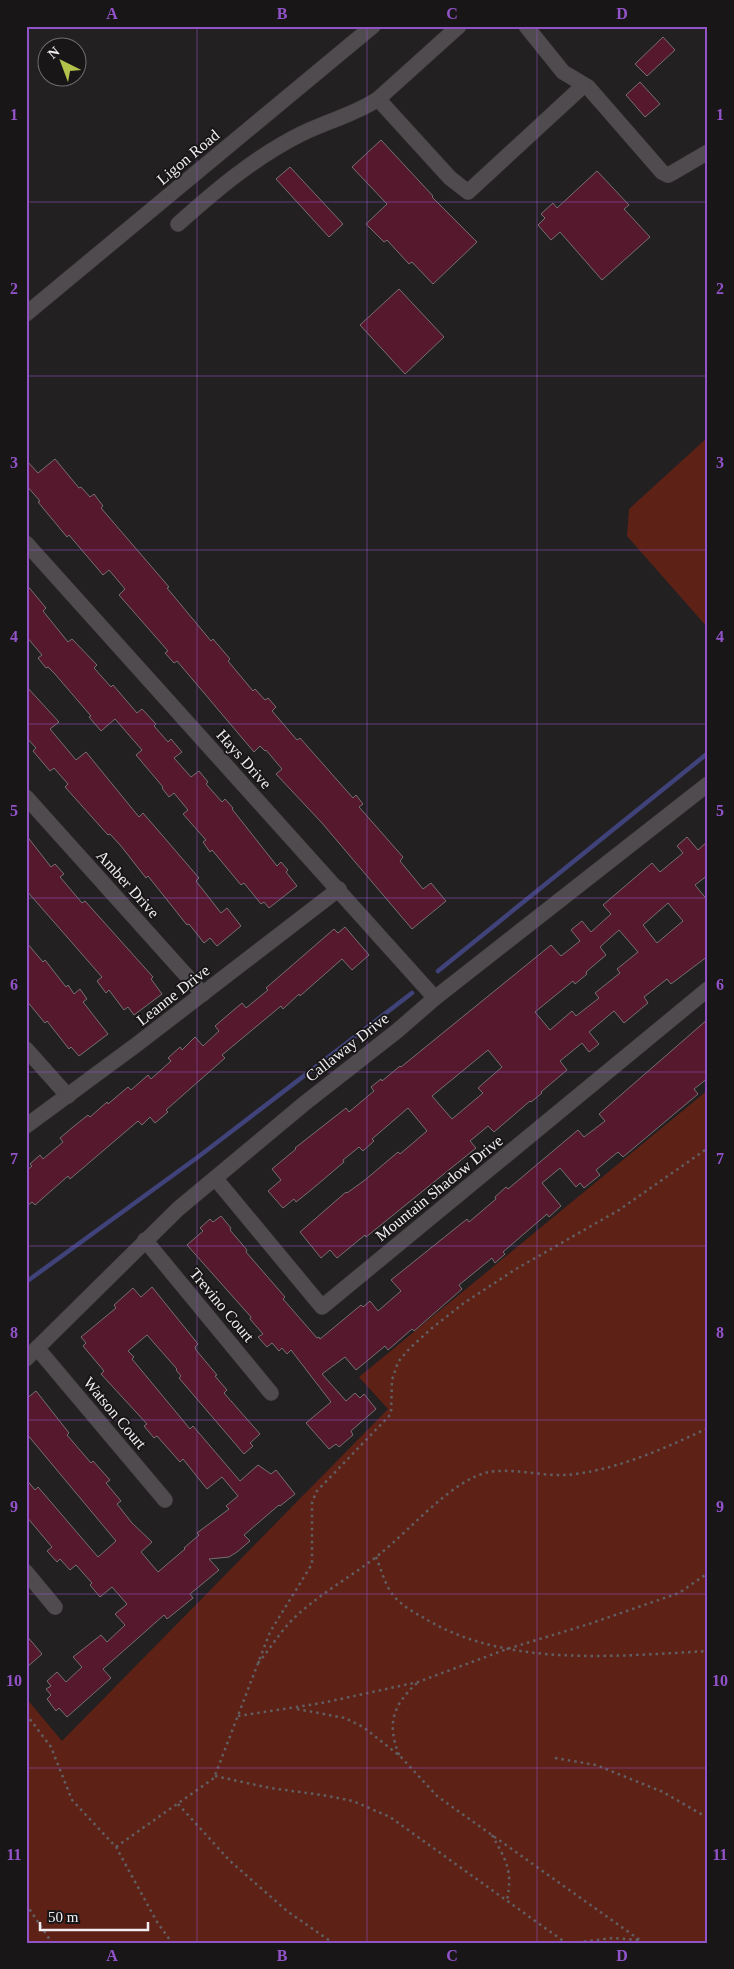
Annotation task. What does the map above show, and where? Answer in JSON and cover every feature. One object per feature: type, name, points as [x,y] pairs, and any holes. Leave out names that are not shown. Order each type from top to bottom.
[{"type":"street","name":"Ligon Road","points":[[26,314],[373,26]]},
{"type":"street","points":[[178,224],[234,176],[266,154],[302,133],[357,112],[378,99],[458,26]]},
{"type":"street","points":[[526,26],[563,72],[584,85],[662,172],[668,175],[708,152]]},
{"type":"street","points":[[378,99],[450,178],[468,192],[584,85]]},
{"type":"street","name":"Hays Drive","points":[[26,543],[435,998]]},
{"type":"street","name":"Callaway Drive","points":[[32,1354],[178,1208],[435,998],[708,784]]},
{"type":"street","name":"Amber Drive","points":[[26,797],[203,994]]},
{"type":"street","name":"Leanne Drive","points":[[26,1126],[203,994],[339,889]]},
{"type":"street","name":"Mountain Shadow Drive","points":[[215,1178],[322,1307],[708,990]]},
{"type":"street","points":[[26,1049],[68,1096]]},
{"type":"street","name":"Trevino Court","points":[[145,1240],[272,1393]]},
{"type":"street","name":"Watson Court","points":[[32,1354],[165,1500]]},
{"type":"street","points":[[26,1572],[55,1607]]},
{"type":"path","points":[[116,1847],[215,1776],[270,1632],[312,1564],[312,1503],[316,1492],[390,1414],[392,1380],[398,1362],[409,1349],[464,1303],[516,1269],[619,1210],[708,1148]]},
{"type":"path","points":[[258,1664],[293,1619],[328,1590],[376,1557],[454,1490],[470,1479],[488,1472],[505,1471],[565,1475],[589,1471],[625,1462],[708,1428]]},
{"type":"path","points":[[376,1557],[393,1595],[409,1609],[436,1626],[490,1646],[545,1654],[633,1655],[708,1652]]},
{"type":"path","points":[[238,1716],[322,1703],[418,1682],[507,1649],[589,1624],[679,1593],[708,1572]]},
{"type":"path","points":[[400,1756],[393,1739],[392,1724],[396,1710],[404,1695],[418,1682]]},
{"type":"path","points":[[293,1708],[345,1718],[363,1727],[400,1756],[437,1796],[644,1943]]},
{"type":"path","points":[[26,1714],[51,1747],[72,1800],[116,1847],[157,1922],[172,1943]]},
{"type":"path","points":[[555,1758],[596,1765],[663,1792],[708,1818]]},
{"type":"path","points":[[215,1776],[270,1788],[322,1794],[352,1801],[390,1817],[566,1943]]},
{"type":"path","points":[[178,1804],[230,1861],[287,1912],[333,1943]]},
{"type":"path","points":[[491,1834],[507,1861],[510,1885],[507,1900]]},
{"type":"path","points":[[26,1904],[52,1943]]},
{"type":"path","points":[[571,1943],[613,1938],[641,1940]]},
{"type":"shaded area","points":[[708,437],[708,628],[627,536],[629,509]]},
{"type":"shaded area","points":[[708,1090],[708,1943],[26,1943],[26,1698],[62,1741],[388,1409],[359,1377]]},
{"type":"building","points":[[663,37],[675,50],[647,76],[635,64]]},
{"type":"building","points":[[640,82],[660,104],[645,117],[626,95]]},
{"type":"building","points":[[381,140],[432,197],[477,242],[433,284],[412,262],[409,264],[387,240],[384,242],[366,224],[387,204],[352,167]]},
{"type":"building","points":[[290,167],[343,224],[329,237],[276,179]]},
{"type":"building","points":[[597,171],[629,205],[624,209],[650,237],[602,280],[560,232],[551,240],[538,225],[545,218],[541,214],[553,203],[557,208]]},
{"type":"building","points":[[399,289],[444,337],[405,374],[360,325]]},
{"type":"building","points":[[55,459],[79,488],[81,487],[90,497],[94,494],[103,506],[101,508],[169,587],[167,588],[211,641],[213,639],[230,659],[228,661],[253,691],[255,689],[265,700],[268,698],[276,707],[272,711],[297,740],[300,738],[353,798],[356,795],[363,804],[359,807],[403,857],[400,861],[423,889],[431,883],[446,901],[412,929],[322,823],[276,774],[282,769],[266,750],[260,746],[254,752],[177,661],[174,663],[165,653],[168,651],[119,595],[125,589],[109,570],[103,575],[69,535],[67,537],[38,502],[40,501],[26,485],[26,460],[38,473]]},
{"type":"building","points":[[26,584],[46,608],[43,611],[68,642],[72,639],[97,665],[94,668],[111,687],[113,685],[137,713],[142,709],[156,724],[154,726],[168,742],[171,739],[182,752],[174,758],[191,777],[199,771],[208,782],[206,784],[222,802],[225,799],[233,808],[277,866],[281,862],[288,870],[286,872],[297,886],[269,908],[264,902],[261,904],[244,883],[241,885],[212,850],[210,852],[203,842],[206,840],[183,814],[188,810],[174,793],[169,797],[136,755],[142,750],[115,719],[101,731],[89,717],[91,716],[55,674],[48,667],[46,668],[38,658],[42,655],[26,636]]},
{"type":"building","points":[[26,686],[59,722],[50,729],[76,760],[86,752],[139,817],[143,813],[199,878],[196,881],[221,913],[227,908],[241,926],[217,946],[210,938],[204,943],[189,924],[187,925],[148,876],[146,878],[121,846],[110,834],[108,835],[65,787],[68,784],[54,768],[50,771],[33,751],[36,748],[26,737]]},
{"type":"building","points":[[26,835],[51,867],[55,864],[64,874],[60,877],[82,903],[85,901],[153,977],[151,979],[162,994],[134,1015],[128,1007],[124,1010],[109,990],[106,993],[97,981],[102,977],[26,890]]},
{"type":"building","points":[[687,837],[698,850],[708,841],[708,875],[695,885],[708,901],[708,956],[671,984],[667,979],[644,997],[648,1003],[624,1023],[614,1011],[589,1032],[599,1044],[589,1052],[582,1043],[560,1061],[567,1070],[542,1093],[494,1132],[488,1126],[470,1141],[476,1148],[366,1237],[365,1235],[337,1258],[330,1250],[321,1258],[300,1232],[346,1192],[365,1180],[398,1152],[400,1154],[427,1131],[408,1108],[372,1139],[374,1141],[363,1151],[359,1147],[311,1190],[296,1202],[294,1199],[283,1208],[268,1191],[281,1180],[272,1169],[295,1148],[346,1108],[349,1112],[374,1091],[371,1087],[401,1067],[551,945],[561,956],[580,941],[571,930],[582,921],[591,932],[611,914],[603,905],[652,863],[660,872],[683,853],[677,846]],"holes":[[[668,903],[683,921],[657,943],[643,925]],[[619,930],[638,952],[617,969],[620,973],[595,993],[599,998],[576,1016],[572,1011],[550,1030],[535,1012],[573,981],[575,984],[587,974],[586,972],[606,955],[600,947]],[[488,1050],[502,1067],[478,1088],[483,1093],[452,1119],[432,1096]]]},
{"type":"building","points":[[345,927],[369,955],[352,970],[342,959],[300,996],[299,994],[283,1009],[281,1006],[222,1055],[225,1058],[166,1110],[168,1112],[155,1123],[150,1117],[142,1125],[138,1121],[70,1179],[68,1176],[35,1205],[32,1202],[26,1207],[26,1171],[32,1166],[30,1164],[40,1155],[43,1159],[63,1142],[60,1138],[88,1115],[90,1117],[107,1102],[108,1104],[128,1087],[131,1090],[148,1075],[151,1079],[171,1061],[168,1058],[180,1047],[182,1050],[195,1037],[203,1046],[219,1031],[215,1026],[242,1003],[246,1008],[268,990],[266,988],[334,929],[338,933]]},
{"type":"building","points":[[26,942],[43,962],[45,960],[66,987],[68,985],[74,994],[80,989],[87,999],[83,1002],[108,1034],[79,1056],[71,1047],[69,1049],[47,1021],[45,1023],[26,1000]]},
{"type":"building","points":[[708,1019],[708,1078],[694,1089],[698,1094],[623,1157],[618,1152],[596,1170],[600,1175],[584,1188],[580,1183],[576,1187],[560,1168],[542,1183],[561,1206],[549,1217],[547,1214],[503,1252],[505,1254],[495,1263],[492,1258],[459,1285],[462,1289],[414,1331],[412,1329],[388,1350],[385,1346],[356,1370],[345,1357],[322,1374],[346,1401],[355,1393],[360,1398],[364,1394],[376,1409],[351,1431],[353,1435],[339,1447],[336,1444],[329,1449],[306,1423],[331,1402],[291,1350],[287,1354],[282,1348],[279,1351],[272,1343],[267,1347],[258,1337],[263,1334],[250,1319],[251,1317],[187,1245],[203,1231],[200,1228],[210,1219],[213,1222],[221,1216],[247,1250],[246,1252],[285,1297],[283,1299],[317,1338],[319,1337],[320,1339],[361,1305],[363,1307],[370,1301],[378,1311],[401,1291],[391,1280],[467,1219],[469,1222],[496,1199],[495,1197],[506,1187],[508,1189],[578,1130],[584,1137],[605,1121],[599,1114]]},
{"type":"building","points":[[152,1287],[198,1344],[195,1347],[196,1350],[227,1390],[224,1393],[260,1434],[250,1443],[253,1446],[244,1454],[179,1378],[181,1376],[177,1369],[147,1335],[128,1351],[134,1357],[132,1359],[190,1429],[193,1426],[240,1481],[258,1465],[271,1474],[276,1470],[295,1494],[244,1535],[250,1541],[237,1552],[229,1557],[209,1559],[219,1570],[190,1594],[193,1598],[167,1619],[164,1615],[103,1669],[111,1678],[67,1717],[59,1708],[56,1711],[47,1699],[51,1695],[46,1689],[51,1686],[47,1681],[57,1672],[66,1682],[82,1667],[73,1657],[101,1635],[107,1642],[125,1625],[115,1614],[127,1604],[112,1587],[100,1597],[90,1585],[92,1583],[76,1565],[70,1570],[60,1559],[57,1562],[47,1551],[52,1547],[26,1516],[26,1479],[35,1490],[38,1487],[98,1557],[116,1541],[26,1433],[26,1399],[36,1391],[69,1433],[67,1435],[91,1463],[93,1461],[110,1480],[106,1483],[121,1501],[117,1504],[132,1523],[152,1542],[141,1552],[158,1572],[199,1535],[197,1533],[229,1509],[226,1506],[238,1496],[222,1477],[207,1489],[183,1459],[180,1462],[157,1436],[154,1438],[144,1426],[147,1424],[101,1374],[104,1371],[83,1346],[86,1343],[81,1337],[116,1308],[114,1305],[133,1288],[141,1297]]},
{"type":"building","points":[[26,1635],[42,1654],[26,1668]]},
{"type":"waterway","points":[[438,971],[708,753]]},
{"type":"waterway","points":[[26,1282],[198,1157],[412,993]]}]
